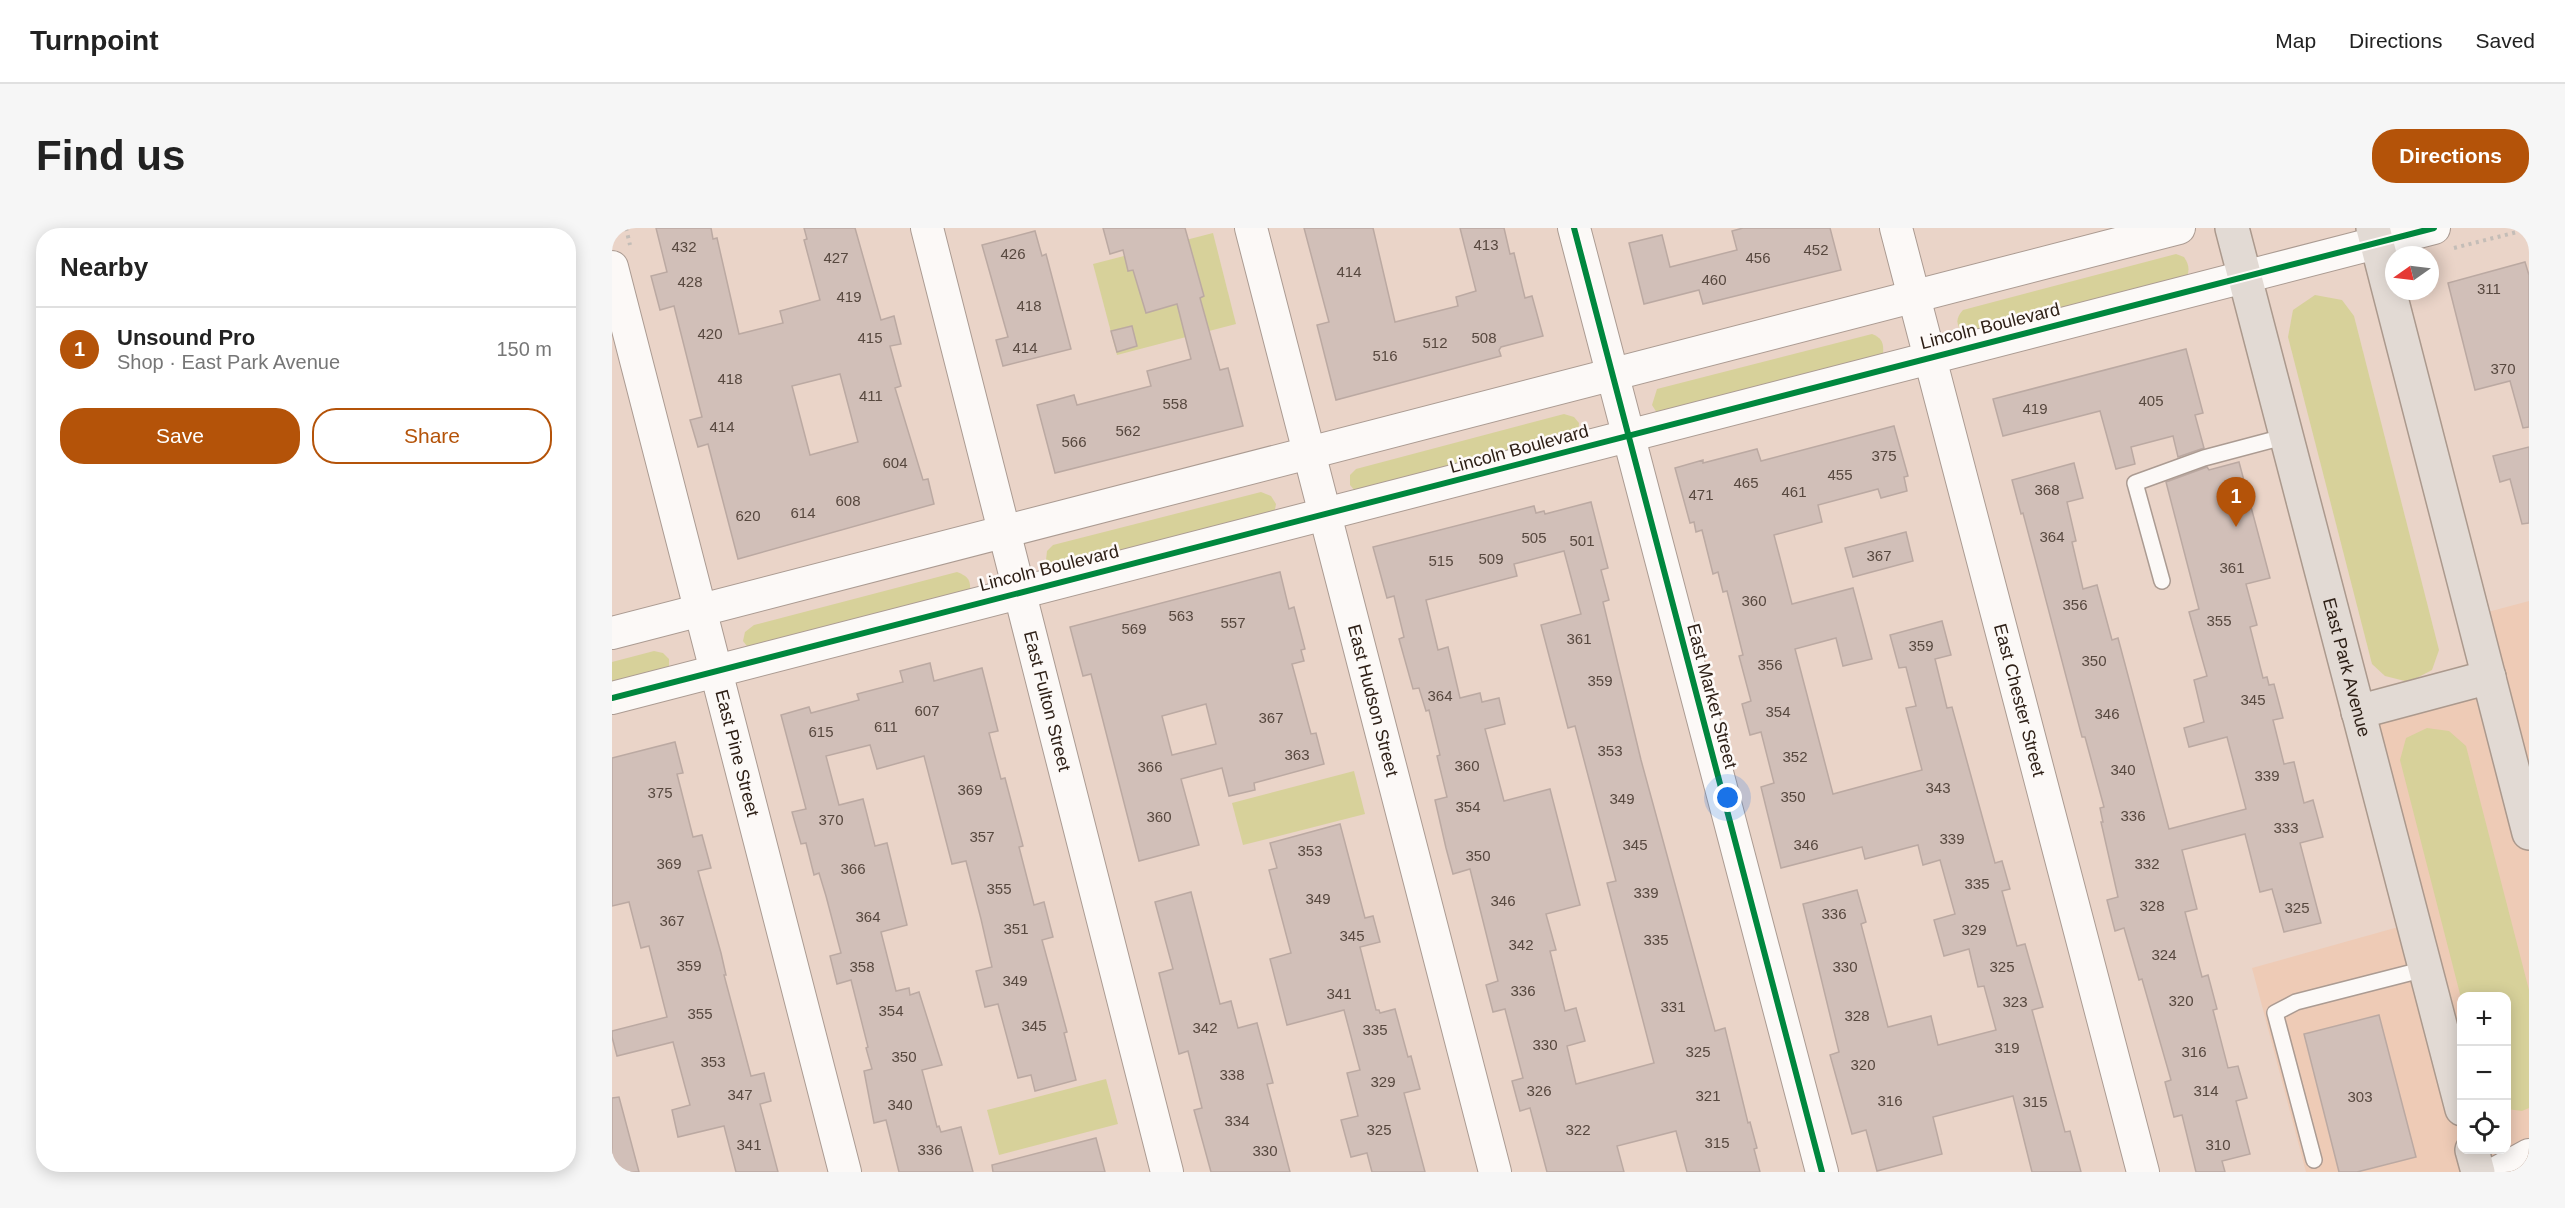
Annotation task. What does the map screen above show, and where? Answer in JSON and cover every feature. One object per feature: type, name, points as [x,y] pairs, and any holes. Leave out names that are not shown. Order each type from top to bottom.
[{"type":"highway","name":"East Park Avenue","points":[[2232,228],[2460,1100]]},
{"type":"highway","points":[[2375,235],[2529,833]]},
{"type":"highway","points":[[2358,712],[2489,677]]},
{"type":"highway","points":[[2473,1154],[2478,1172]]},
{"type":"street","name":"East Fulton Street","points":[[927,228],[1167,1172]]},
{"type":"street","name":"East Hudson Street","points":[[1251,228],[1495,1172]]},
{"type":"street","name":"East Market Street","points":[[1574,228],[1822,1172]]},
{"type":"street","name":"East Chester Street","points":[[1896,228],[2143,1172]]},
{"type":"street","points":[[612,633],[2179,228]]},
{"type":"street","name":"Lincoln Boulevard","points":[[612,698],[2245,276],[2375,235],[2442,239]]},
{"type":"street","name":"East Pine Street","points":[[612,267],[845,1172]]},
{"type":"street","points":[[2498,1172],[2529,1155]]},
{"type":"lane","points":[[2162,581],[2135,483],[2204,458],[2287,436]]},
{"type":"lane","points":[[2314,1160],[2275,1013],[2296,1002],[2425,969]]},
{"type":"path","points":[[2442,239],[2529,229]]},
{"type":"shaded area","points":[[1213,233],[1236,324],[1117,355],[1093,264]]},
{"type":"shaded area","points":[[2176,254],[2184,257],[2188,266],[2184,282],[1963,334],[1958,324],[1963,310]]},
{"type":"shaded area","points":[[2315,295],[2342,300],[2354,316],[2439,650],[2432,670],[2409,682],[2385,676],[2372,664],[2288,337],[2293,310]]},
{"type":"shaded area","points":[[1872,334],[1882,341],[1883,354],[1657,413],[1652,405],[1657,389]]},
{"type":"shaded area","points":[[1564,414],[1574,417],[1579,423],[1578,434],[1356,492],[1350,485],[1350,475],[1356,469]]},
{"type":"shaded area","points":[[1261,492],[1271,496],[1276,504],[1274,515],[1051,569],[1046,560],[1047,551],[1053,545]]},
{"type":"shaded area","points":[[957,572],[968,578],[970,591],[750,650],[743,641],[745,632],[754,625]]},
{"type":"shaded area","points":[[2529,601],[2529,1172],[2306,1172],[2252,968],[2409,924],[2353,709],[2483,675],[2469,617]]},
{"type":"shaded area","points":[[654,651],[663,653],[669,659],[669,668],[612,689],[612,662]]},
{"type":"shaded area","points":[[2427,728],[2449,731],[2466,746],[2529,990],[2529,1108],[2522,1111],[2511,1110],[2511,992],[2459,992],[2400,760],[2406,738]]},
{"type":"shaded area","points":[[1354,771],[1365,814],[1243,845],[1232,803]]},
{"type":"shaded area","points":[[1106,1079],[1118,1124],[999,1155],[987,1110]]},
{"type":"building","points":[[656,228],[711,228],[713,239],[717,238],[739,334],[783,323],[780,311],[820,300],[804,240],[807,239],[804,228],[855,228],[881,320],[894,316],[901,344],[890,346],[901,386],[895,388],[923,480],[928,479],[934,504],[738,559],[708,444],[698,447],[690,420],[702,417],[674,306],[660,310],[651,276],[667,272]],"holes":[[[840,374],[858,442],[810,455],[792,386]]]},
{"type":"building","points":[[1103,228],[1185,228],[1204,296],[1200,298],[1220,370],[1228,368],[1243,426],[1055,473],[1037,405],[1074,395],[1077,405],[1151,386],[1147,371],[1191,359],[1177,304],[1146,313],[1133,270],[1128,271],[1123,250],[1110,254]]},
{"type":"building","points":[[1304,228],[1373,228],[1395,322],[1458,306],[1456,297],[1476,291],[1460,228],[1504,228],[1510,254],[1514,253],[1525,298],[1532,296],[1543,336],[1501,347],[1499,350],[1501,356],[1336,400],[1317,325],[1329,322]]},
{"type":"building","points":[[1743,228],[1830,228],[1841,270],[1703,304],[1699,290],[1644,304],[1629,243],[1662,235],[1670,267],[1737,250],[1732,231]]},
{"type":"building","points":[[1035,231],[1042,256],[1046,254],[1071,349],[1003,366],[996,340],[1008,337],[982,245]]},
{"type":"building","points":[[2525,262],[2529,275],[2529,427],[2523,428],[2510,381],[2475,390],[2448,283]]},
{"type":"building","points":[[1132,326],[1137,346],[1117,352],[1111,331]]},
{"type":"building","points":[[2186,349],[2203,413],[2195,415],[2204,448],[2178,457],[2173,436],[2131,447],[2135,464],[2116,469],[2100,411],[2003,436],[1993,399]]},
{"type":"building","points":[[1894,426],[1908,476],[1904,477],[1907,491],[1881,498],[1878,489],[1818,505],[1822,522],[1774,535],[1792,604],[1853,588],[1872,659],[1843,666],[1836,638],[1795,649],[1833,794],[1922,770],[1906,708],[1916,706],[1906,667],[1899,668],[1890,635],[1942,621],[1951,655],[1935,659],[1947,708],[1952,707],[1995,863],[2002,861],[2010,889],[2002,891],[2017,946],[2025,944],[2043,1007],[2032,1010],[2065,1132],[2070,1131],[2081,1172],[2032,1172],[2013,1096],[1933,1117],[1942,1154],[1877,1171],[1866,1130],[1852,1134],[1830,1055],[1839,1052],[1803,904],[1857,890],[1866,922],[1861,924],[1888,1027],[1931,1016],[1938,1045],[1996,1030],[1984,986],[1978,987],[1969,949],[1944,956],[1934,920],[1955,914],[1940,860],[1923,865],[1918,845],[1865,859],[1862,847],[1781,868],[1761,787],[1774,783],[1761,732],[1750,735],[1742,704],[1751,701],[1739,656],[1743,655],[1727,591],[1723,592],[1718,572],[1713,574],[1702,530],[1696,532],[1694,522],[1690,523],[1675,468],[1757,449],[1761,461]]},
{"type":"building","points":[[2529,447],[2529,523],[2522,524],[2510,479],[2500,482],[2493,456]]},
{"type":"building","points":[[2239,462],[2270,578],[2246,584],[2257,625],[2250,627],[2263,678],[2267,677],[2269,685],[2274,684],[2283,718],[2273,720],[2284,764],[2294,762],[2304,803],[2313,800],[2323,837],[2300,843],[2321,923],[2284,932],[2272,889],[2260,892],[2245,834],[2182,850],[2197,909],[2185,912],[2202,977],[2208,975],[2217,1009],[2213,1010],[2228,1068],[2238,1066],[2247,1098],[2236,1101],[2250,1154],[2222,1161],[2225,1172],[2196,1172],[2182,1115],[2174,1117],[2165,1082],[2171,1080],[2142,979],[2139,980],[2124,928],[2115,931],[2107,900],[2118,897],[2101,822],[2103,822],[2100,808],[2104,807],[2085,737],[2082,737],[2023,513],[2021,514],[2012,480],[2074,463],[2083,498],[2067,502],[2076,541],[2072,542],[2083,589],[2097,585],[2112,640],[2118,638],[2169,829],[2246,809],[2227,737],[2189,747],[2184,728],[2204,722],[2194,680],[2207,676],[2189,612],[2199,609],[2166,482],[2207,467],[2209,470]]},
{"type":"building","points":[[1591,502],[1608,568],[1601,570],[1609,600],[1603,602],[1641,760],[1715,1031],[1725,1028],[1748,1123],[1750,1122],[1757,1148],[1754,1149],[1760,1172],[1687,1172],[1676,1131],[1617,1146],[1624,1172],[1547,1172],[1530,1108],[1520,1111],[1512,1081],[1523,1078],[1505,1009],[1493,1012],[1486,985],[1498,981],[1470,869],[1453,874],[1435,800],[1447,797],[1429,710],[1426,711],[1419,688],[1413,689],[1399,639],[1404,637],[1394,596],[1387,598],[1373,547],[1534,506],[1536,513],[1544,511],[1545,514]],"holes":[[[1564,551],[1581,614],[1541,625],[1568,728],[1575,726],[1616,881],[1607,883],[1654,1063],[1576,1084],[1567,1046],[1585,1041],[1576,1008],[1565,1011],[1550,951],[1556,950],[1546,914],[1580,905],[1550,789],[1504,801],[1485,729],[1505,724],[1499,698],[1482,702],[1480,693],[1460,698],[1448,647],[1438,650],[1426,600],[1517,576],[1514,564]]]},
{"type":"building","points":[[1906,532],[1913,561],[1853,577],[1845,548]]},
{"type":"building","points":[[1280,572],[1289,609],[1294,607],[1305,649],[1301,650],[1304,661],[1292,664],[1311,734],[1316,733],[1324,764],[1254,783],[1255,790],[1229,796],[1222,768],[1181,779],[1199,845],[1139,861],[1091,674],[1083,676],[1070,627]],"holes":[[[1206,704],[1216,744],[1172,755],[1162,716]]]},
{"type":"building","points":[[930,663],[934,681],[982,668],[998,731],[989,733],[1001,779],[1005,778],[1023,846],[1019,847],[1034,905],[1044,902],[1053,937],[1042,940],[1067,1032],[1064,1033],[1076,1080],[1035,1091],[1031,1075],[1018,1078],[998,1004],[985,1007],[976,971],[992,967],[981,919],[966,861],[952,864],[924,756],[877,769],[870,745],[826,756],[839,805],[863,799],[875,846],[887,843],[907,925],[881,932],[896,991],[909,988],[910,995],[919,992],[942,1065],[922,1070],[937,1127],[939,1126],[941,1132],[961,1127],[973,1172],[899,1172],[886,1120],[874,1123],[864,1071],[872,1069],[866,1048],[868,1047],[851,980],[837,984],[830,956],[841,953],[819,873],[814,875],[806,843],[801,844],[792,812],[806,809],[781,715],[809,707],[811,713],[859,700],[857,694],[903,682],[900,671]]},
{"type":"building","points":[[675,742],[683,773],[677,774],[693,837],[702,835],[711,868],[698,871],[751,1076],[764,1073],[771,1101],[760,1104],[778,1172],[736,1172],[724,1126],[678,1137],[672,1110],[690,1105],[673,1042],[617,1056],[612,1037],[612,1031],[667,1017],[649,946],[641,948],[629,902],[612,906],[612,758]]},
{"type":"building","points":[[1340,824],[1365,918],[1373,916],[1380,942],[1360,947],[1376,1010],[1380,1013],[1395,1009],[1408,1057],[1411,1056],[1420,1089],[1404,1093],[1425,1172],[1372,1172],[1367,1153],[1351,1157],[1341,1120],[1358,1116],[1347,1073],[1360,1070],[1344,1010],[1287,1025],[1270,959],[1291,953],[1269,870],[1277,868],[1270,843]]},
{"type":"building","points":[[1191,892],[1220,1004],[1231,1001],[1238,1028],[1257,1023],[1273,1083],[1267,1084],[1290,1172],[1211,1172],[1194,1110],[1202,1108],[1188,1051],[1179,1054],[1159,973],[1173,969],[1155,902]]},
{"type":"building","points":[[2379,1015],[2416,1157],[2357,1172],[2339,1172],[2304,1034]]},
{"type":"building","points":[[619,1097],[639,1172],[612,1172],[612,1098]]},
{"type":"building","points":[[1096,1138],[1105,1172],[993,1172],[992,1165]]},
{"type":"cycle path","points":[[1574,228],[1822,1172]]},
{"type":"cycle path","points":[[612,698],[2434,228]]},
{"type":"place","name":"Unsound Pro","points":[[2236,527]]}]
